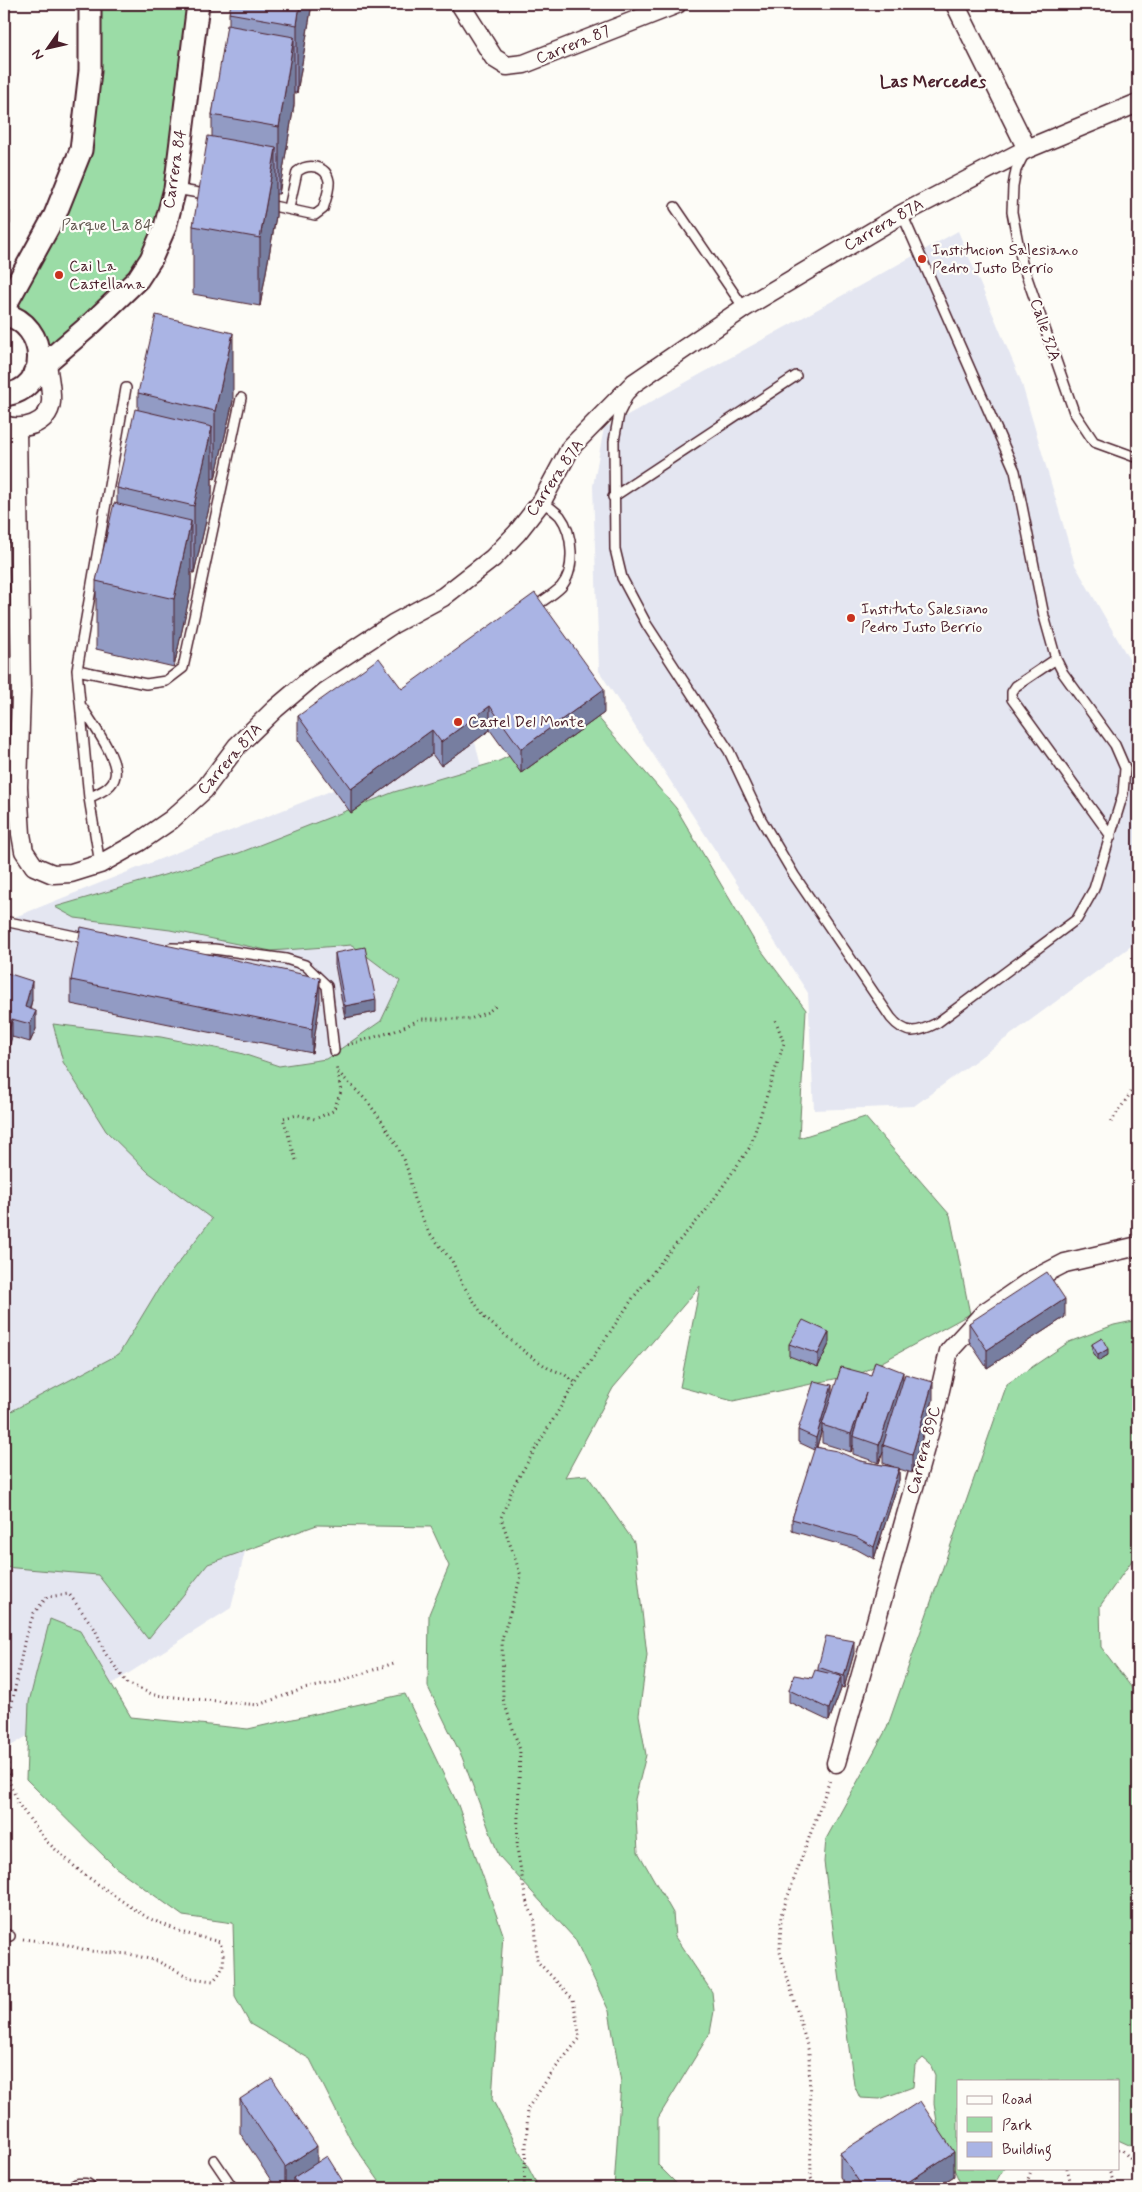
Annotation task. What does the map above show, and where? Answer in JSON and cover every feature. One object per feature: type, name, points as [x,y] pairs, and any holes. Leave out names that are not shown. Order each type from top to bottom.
[{"type":"street","points":[[4,308],[55,215],[81,150],[90,71],[90,4]]},
{"type":"street","name":"Carrera 84","points":[[4,395],[18,390],[28,382],[41,368],[90,325],[138,280],[151,259],[165,227],[175,189],[198,4]]},
{"type":"street","name":"Carrera 87","points":[[460,4],[494,58],[508,66],[524,64],[669,5]]},
{"type":"street","points":[[955,4],[1026,149]]},
{"type":"street","name":"Carrera 87A","points":[[10,426],[21,692],[18,787],[24,852],[34,866],[53,874],[71,873],[100,864],[139,842],[172,820],[204,790],[237,746],[314,676],[392,624],[443,597],[493,558],[517,533],[542,501],[571,447],[634,384],[744,308],[902,214],[1026,149],[1138,103]]},
{"type":"street","points":[[4,314],[21,320],[34,334],[51,403],[47,412],[34,424],[10,426]]},
{"type":"street","name":"Carrera 89C","points":[[836,1763],[934,1416],[949,1351],[984,1313],[1030,1282],[1065,1264],[1138,1246]]},
{"type":"street","points":[[78,2188],[86,2188]]},
{"type":"lane","name":"Calle 32A","points":[[1026,149],[1016,170],[1012,186],[1012,212],[1022,263],[1074,412],[1094,442],[1138,458]]},
{"type":"lane","points":[[250,202],[289,208],[315,215],[323,209],[329,182],[324,171],[314,166],[304,166],[297,172],[289,208]]},
{"type":"lane","points":[[175,189],[222,197]]},
{"type":"lane","points":[[675,208],[744,308]]},
{"type":"lane","points":[[634,384],[619,414],[614,441],[615,549],[622,578],[647,625],[729,751],[762,819],[794,875],[898,1026],[909,1031],[920,1031],[937,1023],[1077,918],[1094,890],[1123,794],[1125,768],[1115,745],[1063,673],[1056,659],[1044,616],[1015,471],[902,214]]},
{"type":"lane","points":[[614,497],[796,376]]},
{"type":"lane","points":[[100,864],[86,776],[77,670],[126,388]]},
{"type":"lane","points":[[77,670],[146,684],[166,681],[183,668],[241,398]]},
{"type":"lane","points":[[524,614],[562,586],[568,573],[571,558],[570,538],[561,517],[542,501]]},
{"type":"lane","points":[[96,557],[105,559]]},
{"type":"lane","points":[[193,578],[202,580]]},
{"type":"lane","points":[[1056,659],[1016,686],[1012,692],[1012,699],[1111,836]]},
{"type":"lane","points":[[80,704],[107,748],[116,767],[115,778],[106,788],[89,798]]},
{"type":"lane","points":[[4,921],[102,941]]},
{"type":"lane","points":[[157,947],[214,949],[286,959],[305,965],[327,986],[334,1051]]},
{"type":"lane","points":[[214,2160],[233,2188]]},
{"type":"path","points":[[296,1160],[284,1118],[298,1115],[315,1119],[333,1111],[341,1092],[334,1051],[356,1042],[395,1031],[421,1019],[470,1019],[488,1012],[496,1006]]},
{"type":"path","points":[[524,2188],[528,2108],[553,2071],[580,2038],[573,1999],[538,1961],[535,1921],[526,1900],[517,1848],[520,1750],[503,1699],[502,1639],[521,1576],[501,1518],[514,1485],[576,1383],[633,1298],[668,1253],[705,1212],[750,1147],[784,1043],[775,1019]]},
{"type":"path","points":[[338,1072],[367,1101],[390,1134],[408,1171],[414,1199],[428,1231],[452,1262],[462,1285],[485,1318],[525,1352],[548,1368],[564,1374],[576,1383]]},
{"type":"path","points":[[1111,1122],[1138,1082]]},
{"type":"path","points":[[6,1935],[64,1944],[89,1951],[128,1954],[157,1961],[191,1978],[213,1980],[222,1970],[224,1955],[220,1942],[184,1933],[148,1918],[82,1873],[46,1841],[20,1805],[10,1783],[5,1739],[25,1638],[34,1613],[47,1597],[69,1594],[95,1629],[105,1653],[127,1683],[154,1695],[258,1705],[303,1689],[338,1682],[397,1662]]},
{"type":"path","points":[[816,2188],[812,2178],[809,2052],[780,1952],[781,1915],[836,1763]]},
{"type":"path","points":[[1120,2150],[1138,2167]]},
{"type":"path","points":[[1025,2188],[1031,2170]]},
{"type":"path","points":[[1068,2170],[1072,2188]]},
{"type":"path","points":[[1109,2170],[1116,2188]]},
{"type":"path","points":[[670,2188],[675,2183]]},
{"type":"shaded area","name":"Instituto Salesiano Pedro Justo Berrio","points":[[958,231],[1021,381],[1075,565],[1138,675],[1138,941],[914,1106],[814,1110],[808,993],[599,671],[593,486],[604,428]]},
{"type":"shaded area","points":[[473,734],[512,891],[263,1479],[231,1608],[79,1705],[4,1750],[4,912],[5,921]]},
{"type":"green space","name":"Parque La 84","points":[[89,4],[198,4],[154,251],[115,302],[39,355],[4,308],[81,150]]},
{"type":"green space","points":[[596,715],[676,808],[755,942],[806,1010],[799,1138],[865,1117],[950,1215],[970,1314],[862,1373],[733,1401],[680,1387],[700,1286],[613,1388],[565,1477],[587,1475],[634,1542],[647,1655],[639,1715],[646,1755],[635,1799],[638,1852],[673,1913],[675,1937],[712,1992],[714,2011],[710,2033],[658,2118],[658,2165],[681,2188],[614,2188],[621,2082],[609,2011],[575,1939],[499,1856],[462,1757],[428,1687],[429,1614],[449,1566],[431,1527],[317,1525],[208,1564],[148,1639],[98,1575],[4,1567],[4,1415],[119,1354],[159,1288],[212,1219],[148,1172],[106,1131],[63,1062],[53,1024],[161,1037],[240,1053],[279,1066],[326,1059],[381,1021],[400,981],[352,945],[271,951],[170,930],[75,918],[55,907],[239,853],[394,792],[499,761]]},
{"type":"green space","points":[[1138,1320],[1138,1552],[1100,1606],[1101,1647],[1138,1696],[1138,2149],[1120,2141],[1120,2080],[957,2080],[957,2170],[1003,2170],[992,2188],[968,2188],[960,2183],[939,2134],[934,2103],[935,2075],[930,2064],[923,2058],[915,2065],[913,2087],[880,2099],[860,2098],[854,2085],[824,1862],[826,1839],[887,1728],[1007,1384],[1069,1342],[1114,1325]]},
{"type":"green space","points":[[50,1619],[80,1631],[131,1717],[248,1729],[405,1694],[458,1805],[503,1934],[492,2099],[539,2188],[384,2188],[351,2141],[310,2059],[250,2024],[235,1997],[233,1923],[183,1916],[115,1867],[26,1779],[29,1702]]},
{"type":"building","points":[[231,4],[300,4],[297,25],[229,13]]},
{"type":"building","points":[[227,25],[294,37],[279,127],[212,115]]},
{"type":"building","points":[[208,136],[276,148],[260,238],[193,226]]},
{"type":"building","points":[[4,199],[10,212],[4,220]]},
{"type":"building","points":[[156,315],[233,333],[215,411],[138,393]]},
{"type":"building","points":[[135,409],[212,427],[194,506],[117,488]]},
{"type":"building","points":[[114,503],[191,521],[174,599],[96,581]]},
{"type":"building","name":"Castel Del Monte","points":[[535,593],[604,689],[521,749],[490,706],[441,742],[432,730],[351,789],[298,716],[379,658],[402,689]]},
{"type":"building","points":[[81,927],[320,978],[312,1029],[71,980]]},
{"type":"building","points":[[365,947],[376,1000],[345,1006],[335,953]]},
{"type":"building","points":[[4,972],[32,981],[25,1007],[36,1011],[30,1024],[12,1019],[4,1045]]},
{"type":"building","points":[[1047,1272],[1065,1299],[987,1350],[969,1323]]},
{"type":"building","points":[[803,1320],[829,1332],[818,1354],[789,1344]]},
{"type":"building","points":[[1102,1338],[1108,1349],[1098,1355],[1092,1344]]},
{"type":"building","points":[[875,1361],[903,1372],[879,1445],[853,1436],[866,1393],[851,1434],[822,1425],[841,1367],[871,1375]]},
{"type":"building","points":[[905,1374],[933,1382],[912,1455],[883,1445]]},
{"type":"building","points":[[814,1381],[832,1385],[816,1438],[798,1430]]},
{"type":"building","points":[[815,1447],[837,1451],[860,1461],[899,1468],[874,1547],[856,1537],[792,1519]]},
{"type":"building","points":[[826,1636],[854,1641],[844,1676],[818,1667]]},
{"type":"building","points":[[815,1670],[841,1676],[829,1709],[789,1690],[794,1675],[812,1678]]},
{"type":"building","points":[[272,2078],[317,2146],[285,2167],[240,2099]]},
{"type":"building","points":[[920,2101],[954,2152],[899,2188],[863,2188],[840,2153]]},
{"type":"building","points":[[327,2156],[347,2188],[300,2188],[293,2178]]},
{"type":"place","name":"Institucion Salesiano Pedro Justo Berrio","points":[[922,259]]},
{"type":"place","name":"Cai La Castellana","points":[[59,275]]},
{"type":"place","name":"Instituto Salesiano Pedro Justo Berrio","points":[[851,618]]},
{"type":"place","name":"Castel Del Monte","points":[[458,722]]},
{"type":"district","name":"Las Mercedes","points":[[933,82]]}]
